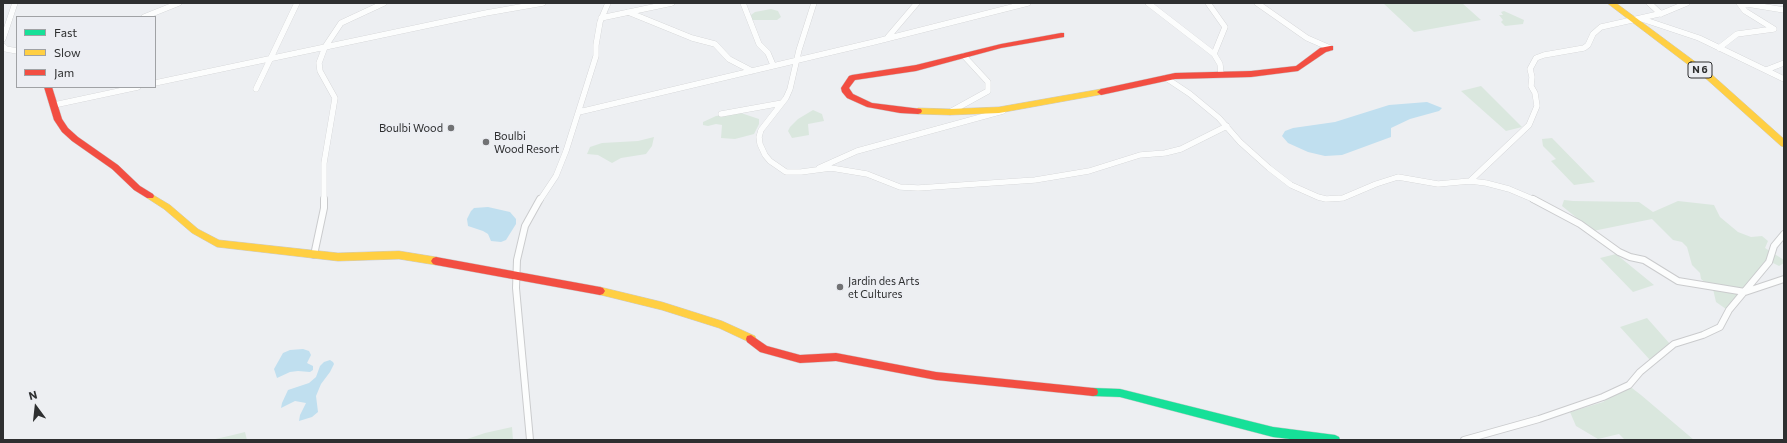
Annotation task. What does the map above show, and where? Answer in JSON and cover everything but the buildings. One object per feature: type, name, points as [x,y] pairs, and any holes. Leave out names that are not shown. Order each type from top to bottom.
[{"type":"street","points":[[3,39],[15,3]]},
{"type":"street","points":[[146,16],[179,3]]},
{"type":"street","points":[[256,89],[297,3]]},
{"type":"street","points":[[314,255],[324,208],[324,163],[335,98],[320,71],[319,63],[325,47],[341,23],[384,3]]},
{"type":"street","points":[[156,83],[486,13],[543,3]]},
{"type":"street","points":[[530,440],[516,276],[517,260],[525,226],[531,212],[556,176],[579,112],[596,56],[596,45],[602,18],[608,3]]},
{"type":"street","points":[[602,18],[672,3]]},
{"type":"street","points":[[743,3],[759,44],[768,53],[773,65]]},
{"type":"street","points":[[814,3],[796,60],[790,90],[761,130],[760,144],[765,155],[770,161],[786,172],[801,172],[831,168],[867,174],[894,186],[918,188],[1035,180],[1089,171],[1140,155],[1165,153],[1181,149],[1227,126]]},
{"type":"street","points":[[888,37],[917,3]]},
{"type":"street","points":[[579,112],[1028,3]]},
{"type":"street","points":[[1148,3],[1214,54],[1220,64],[1221,74]]},
{"type":"street","points":[[1208,3],[1225,27],[1214,54]]},
{"type":"street","points":[[1257,3],[1308,38],[1330,48]]},
{"type":"street","name":"N 6","points":[[1611,3],[1638,20],[1712,79],[1784,144]]},
{"type":"street","points":[[1650,3],[1661,14]]},
{"type":"street","points":[[1470,181],[1530,125],[1537,106],[1535,93],[1530,83],[1532,77],[1530,69],[1536,58],[1544,55],[1584,48],[1588,45],[1597,30],[1661,14],[1687,3]]},
{"type":"street","points":[[1719,48],[1736,34],[1774,29],[1746,11],[1740,3]]},
{"type":"street","points":[[1740,3],[1784,10]]},
{"type":"street","points":[[628,12],[692,38],[715,44],[729,59],[752,70]]},
{"type":"street","points":[[1638,20],[1690,35],[1784,79]]},
{"type":"street","points":[[1009,109],[950,112],[900,110],[870,105],[850,96],[846,92],[845,88],[852,78],[911,69],[1009,44],[1061,35]]},
{"type":"street","points":[[3,46],[6,49],[16,51]]},
{"type":"street","points":[[818,169],[857,151],[1009,109],[1184,75],[1270,72],[1298,68],[1323,50],[1330,48]]},
{"type":"street","points":[[950,112],[988,91],[989,87],[988,82],[964,56]]},
{"type":"street","points":[[1766,70],[1784,63]]},
{"type":"street","points":[[1166,78],[1190,94],[1227,126],[1243,145],[1269,168],[1291,185],[1318,197],[1326,199],[1343,198],[1376,184],[1398,177],[1438,184],[1470,181],[1497,186],[1535,200],[1580,224],[1619,252],[1630,258],[1644,260],[1678,281],[1745,292],[1784,279]]},
{"type":"street","points":[[48,88],[58,120],[65,130],[75,139],[115,167],[137,188],[167,207],[195,231],[217,243],[338,257],[399,255],[581,286],[662,306],[734,330],[764,349],[789,357],[809,359],[836,357],[936,376],[1081,392],[1120,393],[1273,432],[1335,440]]},
{"type":"street","points":[[54,105],[133,88]]},
{"type":"street","points":[[721,114],[782,103]]},
{"type":"street","points":[[1464,440],[1587,404],[1629,384],[1640,372],[1674,344],[1703,335],[1720,327],[1729,310],[1769,262],[1774,246],[1784,234]]},
{"type":"shaded area","points":[[1383,3],[1462,3],[1481,20],[1414,32]]},
{"type":"shaded area","points":[[771,9],[778,11],[781,17],[777,20],[752,20],[751,15],[755,12]]},
{"type":"shaded area","points":[[1504,11],[1524,20],[1523,24],[1505,26],[1501,22],[1503,20],[1499,15],[1503,15],[1501,12]]},
{"type":"shaded area","points":[[1481,86],[1522,127],[1506,131],[1461,91]]},
{"type":"shaded area","points":[[813,110],[822,114],[824,121],[808,124],[809,135],[792,138],[788,131],[790,127],[798,119]]},
{"type":"shaded area","points":[[741,113],[759,119],[759,124],[754,134],[735,139],[721,138],[722,125],[703,125],[703,122],[716,116]]},
{"type":"shaded area","points":[[654,137],[652,146],[646,154],[621,158],[612,163],[598,155],[587,154],[590,147],[602,143],[638,141]]},
{"type":"shaded area","points":[[1552,138],[1595,182],[1574,185],[1551,161],[1556,159],[1543,146],[1542,139]]},
{"type":"shaded area","points":[[1564,200],[1639,202],[1653,212],[1678,201],[1714,205],[1720,217],[1738,232],[1751,237],[1762,236],[1768,241],[1765,248],[1784,260],[1784,263],[1779,266],[1771,262],[1726,309],[1716,302],[1713,289],[1701,279],[1700,273],[1692,265],[1687,247],[1682,242],[1673,240],[1652,219],[1593,231],[1562,206]]},
{"type":"shaded area","points":[[1616,254],[1654,285],[1633,292],[1600,258]]},
{"type":"shaded area","points":[[1647,318],[1670,344],[1650,360],[1620,327]]},
{"type":"shaded area","points":[[1628,385],[1694,440],[1625,440],[1619,434],[1598,439],[1576,426],[1570,412],[1603,402]]},
{"type":"shaded area","points":[[512,427],[513,440],[464,440],[485,433]]},
{"type":"shaded area","points":[[245,432],[247,440],[211,440],[233,435]]},
{"type":"water","points":[[1427,102],[1442,108],[1439,111],[1410,119],[1391,128],[1391,137],[1342,155],[1325,156],[1308,152],[1288,143],[1282,136],[1285,131],[1293,128],[1335,122],[1389,105]]},
{"type":"water","points":[[488,207],[510,212],[516,219],[516,224],[506,240],[501,242],[491,241],[488,234],[468,226],[467,219],[474,208]]},
{"type":"water","points":[[303,349],[309,351],[311,355],[307,363],[313,366],[313,370],[310,372],[290,372],[277,378],[274,369],[283,353],[290,350]]},
{"type":"water","points":[[330,360],[334,364],[321,384],[316,396],[318,412],[312,417],[299,421],[300,415],[306,403],[295,401],[281,408],[288,390],[309,383],[316,377],[320,366],[324,362]]},
{"type":"traffic: fast","points":[[1093,392],[1120,393],[1273,432],[1335,440]]},
{"type":"traffic: slow","points":[[1611,3],[1706,74],[1784,144]]},
{"type":"traffic: slow","points":[[918,111],[950,112],[999,110],[1101,92]]},
{"type":"traffic: slow","points":[[150,196],[167,207],[195,231],[217,243],[338,257],[399,255],[436,261]]},
{"type":"traffic: slow","points":[[600,291],[662,306],[722,325],[751,339]]},
{"type":"traffic: jam","points":[[918,111],[900,110],[870,105],[850,96],[846,92],[845,88],[852,78],[916,68],[1001,46],[1061,35]]},
{"type":"traffic: jam","points":[[1101,92],[1175,76],[1251,74],[1298,68],[1323,50],[1330,48]]},
{"type":"traffic: jam","points":[[48,88],[58,120],[65,130],[75,139],[115,167],[137,188],[150,196]]},
{"type":"traffic: jam","points":[[436,261],[600,291]]},
{"type":"traffic: jam","points":[[751,339],[764,349],[800,359],[836,357],[936,376],[1093,392]]},
{"type":"place","name":"Boulbi Wood","points":[[451,128]]},
{"type":"place","name":"Boulbi Wood Resort","points":[[486,142]]},
{"type":"place","name":"Jardin des Arts et Cultures","points":[[840,287]]}]
